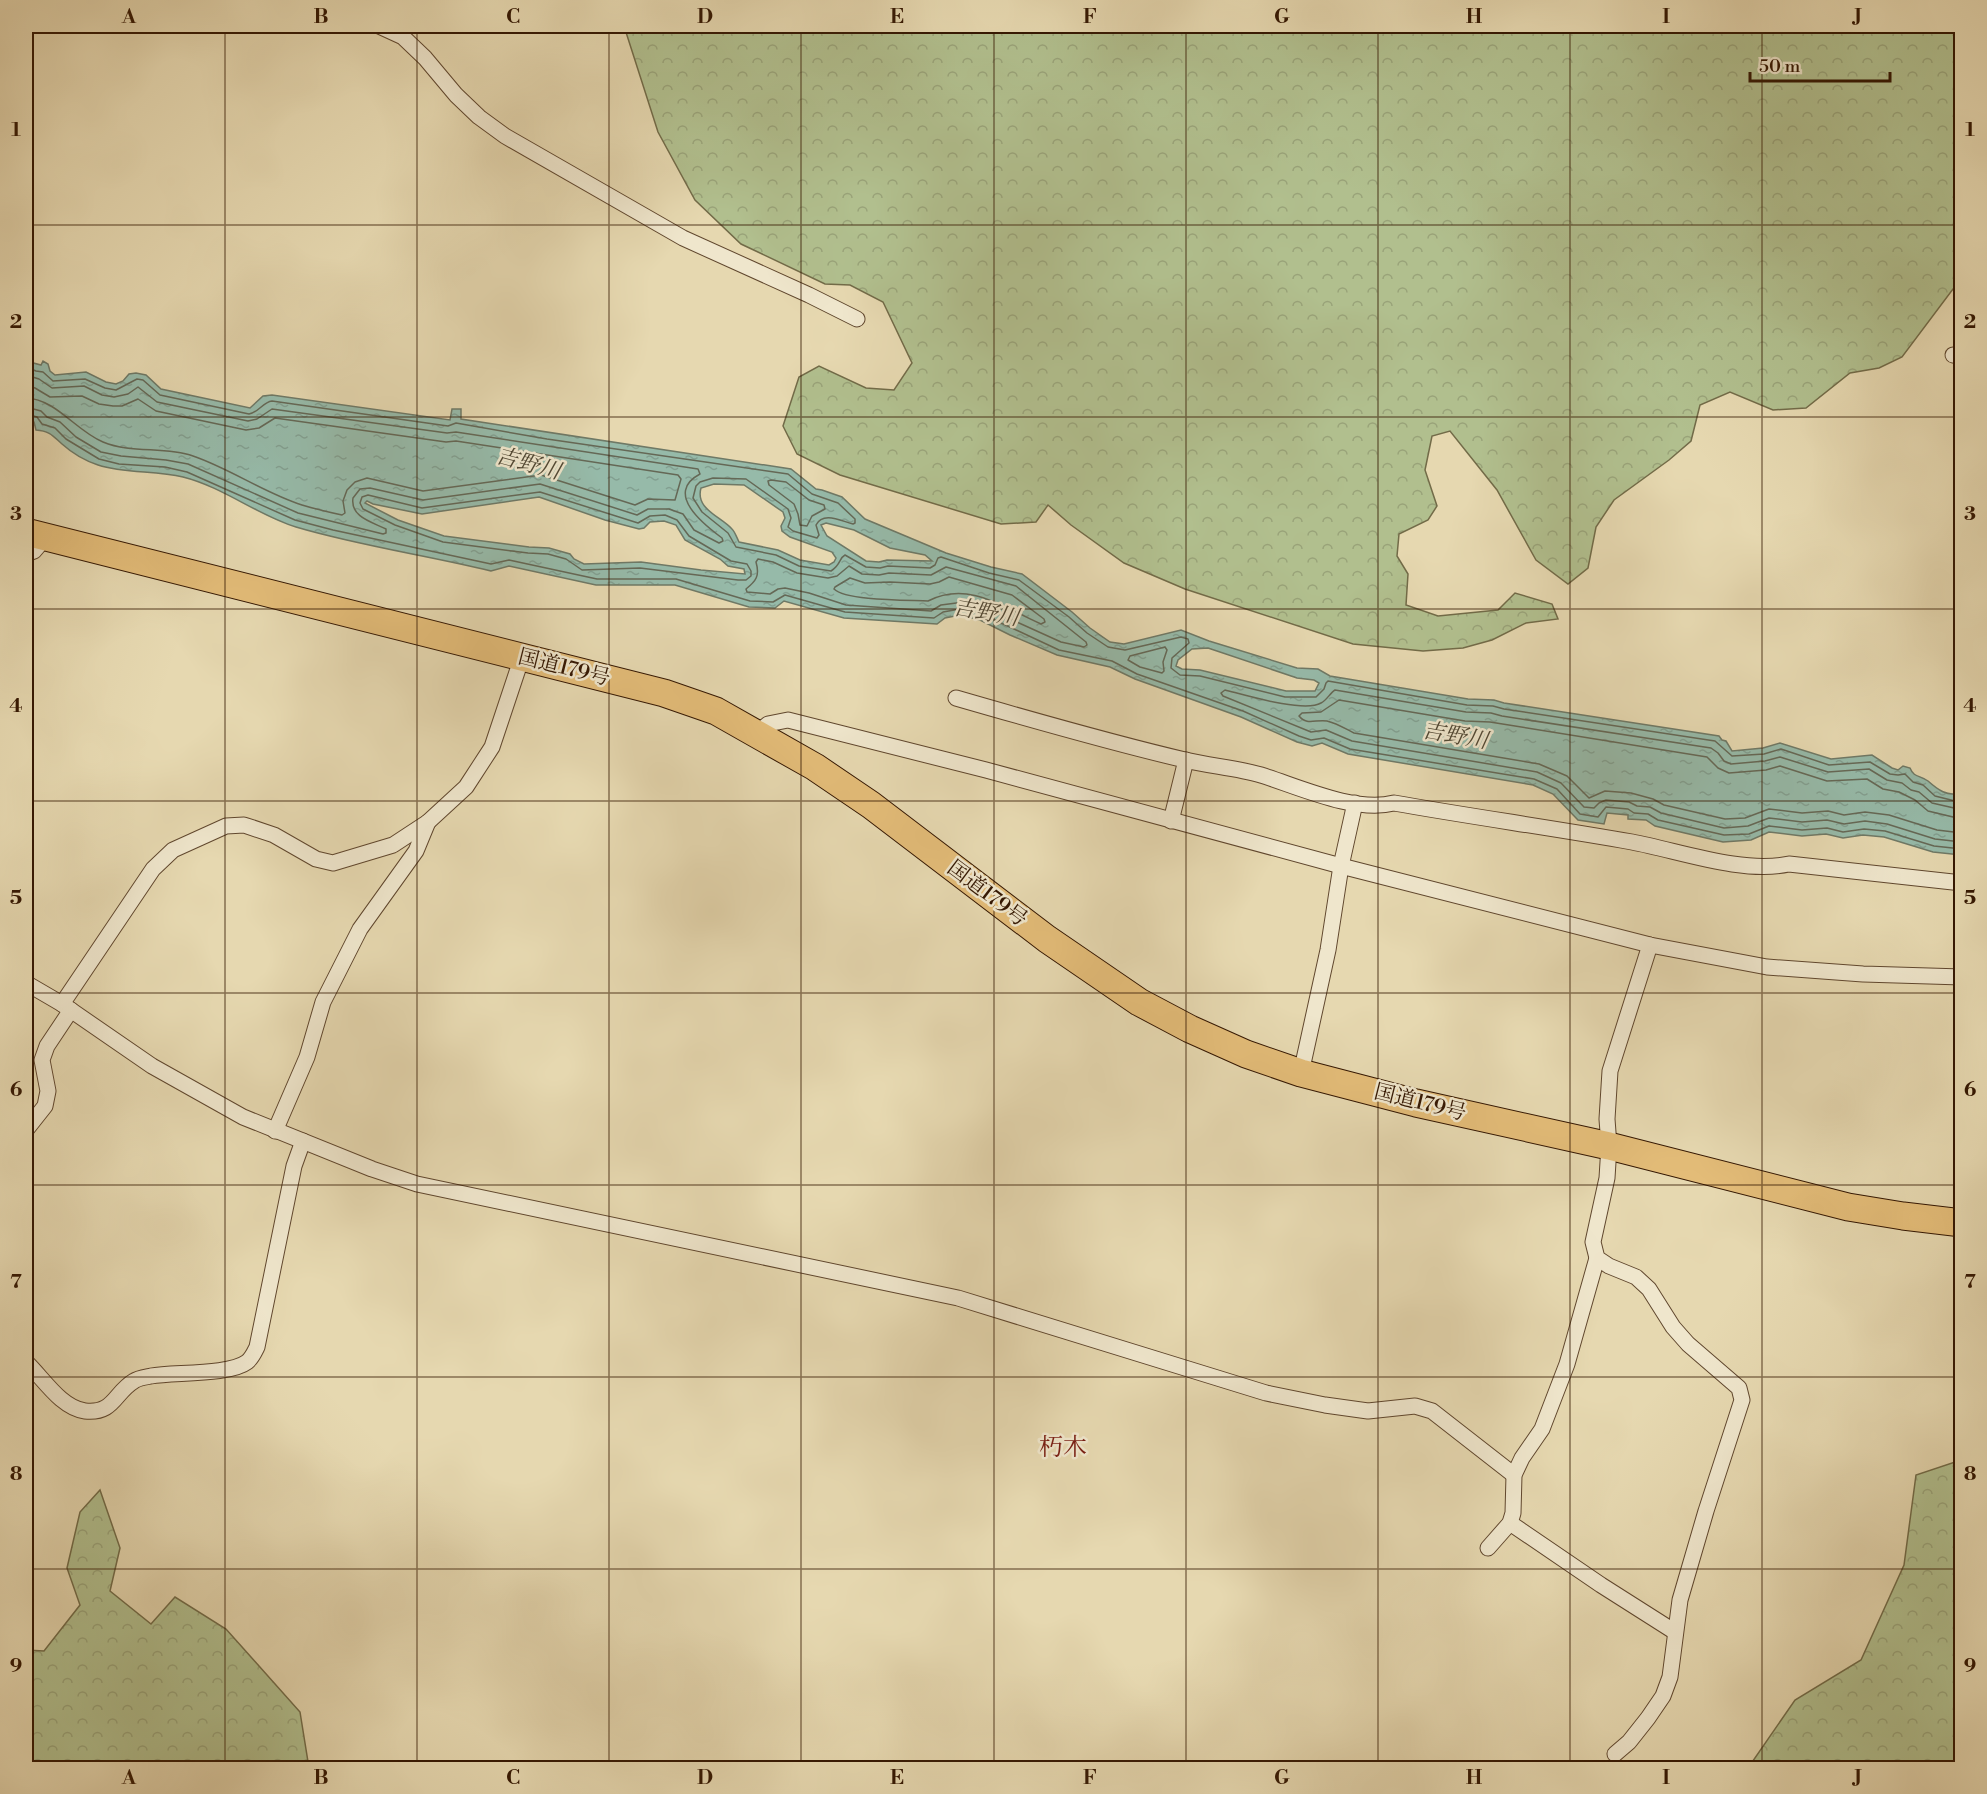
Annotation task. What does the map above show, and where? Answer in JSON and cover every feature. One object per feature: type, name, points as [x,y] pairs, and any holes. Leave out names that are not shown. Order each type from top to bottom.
[{"type":"highway","name":"国道179号","points":[[32,541],[522,657],[664,693],[716,711],[815,767],[871,805],[1047,939],[1139,1002],[1190,1029],[1246,1054],[1302,1073],[1416,1103],[1609,1146],[1848,1207],[1962,1223]]},
{"type":"street","points":[[379,26],[403,37],[425,58],[456,95],[479,117],[505,136],[683,238],[857,319]]},
{"type":"street","points":[[26,1130],[45,1106],[48,1091],[42,1060],[47,1046],[67,1007],[153,869],[173,850],[226,826],[244,825],[274,835],[316,859],[333,863],[393,845],[428,822],[466,787],[492,747],[522,657]]},
{"type":"street","points":[[956,698],[1066,730],[1186,760],[1260,775],[1305,791],[1355,803],[1382,806],[1394,803],[1633,842],[1746,866],[1770,868],[1789,864],[1962,883]]},
{"type":"street","points":[[758,733],[768,724],[788,720],[1650,945],[1767,967],[1863,974],[1962,977]]},
{"type":"street","points":[[1171,821],[1186,760]]},
{"type":"street","points":[[1302,1073],[1328,950],[1341,866],[1355,803]]},
{"type":"street","points":[[275,1131],[307,1057],[323,1002],[360,929],[416,851],[428,822]]},
{"type":"street","points":[[1488,1548],[1510,1523],[1513,1513],[1514,1475],[1521,1458],[1542,1429],[1567,1364],[1597,1258],[1593,1242],[1607,1178],[1610,1071],[1650,945]]},
{"type":"street","points":[[26,983],[67,1007],[152,1066],[243,1117],[372,1169],[417,1184],[958,1298],[1266,1393],[1325,1406],[1368,1411],[1415,1406],[1432,1412],[1514,1475]]},
{"type":"street","points":[[26,1362],[66,1404],[83,1410],[100,1411],[111,1405],[134,1381],[150,1376],[231,1369],[245,1364],[252,1358],[260,1339],[294,1166],[303,1141]]},
{"type":"street","points":[[1597,1258],[1609,1266],[1636,1277],[1649,1289],[1688,1344],[1739,1388],[1742,1400],[1680,1600],[1670,1677],[1663,1696],[1635,1734],[1616,1754]]},
{"type":"street","points":[[1510,1523],[1675,1632]]},
{"type":"green space","points":[[624,26],[1961,26],[1961,282],[1953,289],[1902,357],[1879,368],[1850,373],[1806,408],[1773,410],[1730,392],[1700,405],[1691,441],[1614,500],[1596,527],[1588,568],[1568,584],[1536,560],[1497,490],[1450,431],[1432,436],[1425,470],[1437,506],[1428,520],[1399,534],[1397,556],[1408,574],[1406,605],[1438,616],[1498,610],[1515,593],[1552,604],[1558,619],[1526,623],[1492,640],[1463,648],[1423,651],[1353,644],[1185,589],[1124,563],[1071,525],[1048,505],[1036,522],[1001,524],[840,475],[797,454],[783,426],[799,377],[819,366],[866,388],[894,390],[912,363],[883,302],[850,285],[825,284],[741,244],[695,200],[658,132]]},
{"type":"green space","points":[[1961,1460],[1961,1768],[1748,1768],[1795,1700],[1861,1660],[1904,1565],[1916,1475]]},
{"type":"green space","points":[[100,1490],[120,1548],[110,1591],[151,1624],[175,1597],[226,1629],[300,1712],[309,1768],[26,1768],[26,1650],[44,1651],[80,1605],[67,1568],[80,1512]]},
{"type":"water","name":"吉野川","points":[[26,361],[41,365],[43,361],[48,364],[50,371],[55,375],[86,372],[106,382],[116,384],[123,381],[129,374],[136,373],[146,375],[161,389],[250,408],[263,396],[272,395],[450,420],[452,409],[461,409],[461,419],[791,469],[816,489],[842,497],[865,519],[946,553],[1022,574],[1110,642],[1124,644],[1181,630],[1297,668],[1318,669],[1330,676],[1719,736],[1726,741],[1732,751],[1763,748],[1780,743],[1831,759],[1872,755],[1892,768],[1898,770],[1903,766],[1910,768],[1915,775],[1943,792],[1956,794],[1961,792],[1961,855],[1933,852],[1884,837],[1863,835],[1843,838],[1826,834],[1802,836],[1769,832],[1751,840],[1723,842],[1655,826],[1646,820],[1628,819],[1628,815],[1607,813],[1604,824],[1578,820],[1553,794],[1533,785],[1348,754],[1322,743],[1312,746],[1297,742],[1241,717],[1135,679],[1110,667],[1057,655],[980,620],[960,615],[945,618],[937,624],[844,618],[784,601],[775,608],[749,607],[675,585],[596,585],[509,566],[491,571],[344,540],[296,527],[268,516],[212,487],[183,477],[119,470],[98,465],[75,454],[51,434],[36,430],[34,422],[26,419]],"holes":[[[714,484],[744,485],[783,512],[785,518],[781,526],[782,531],[790,537],[832,552],[836,558],[834,562],[829,565],[800,560],[778,550],[739,542],[732,529],[705,507],[700,495],[701,488]],[[539,497],[639,529],[644,528],[650,522],[664,521],[676,525],[685,540],[720,559],[728,566],[744,569],[745,574],[641,562],[584,564],[570,554],[549,548],[444,536],[398,520],[365,503],[367,501],[422,514]],[[826,523],[854,530],[890,548],[925,555],[932,561],[866,561],[827,536],[821,525]],[[1208,648],[1297,678],[1314,680],[1319,683],[1315,691],[1286,691],[1176,666],[1178,660],[1192,649]]]},
{"type":"district","name":"朽木","points":[[1063,1448]]}]
